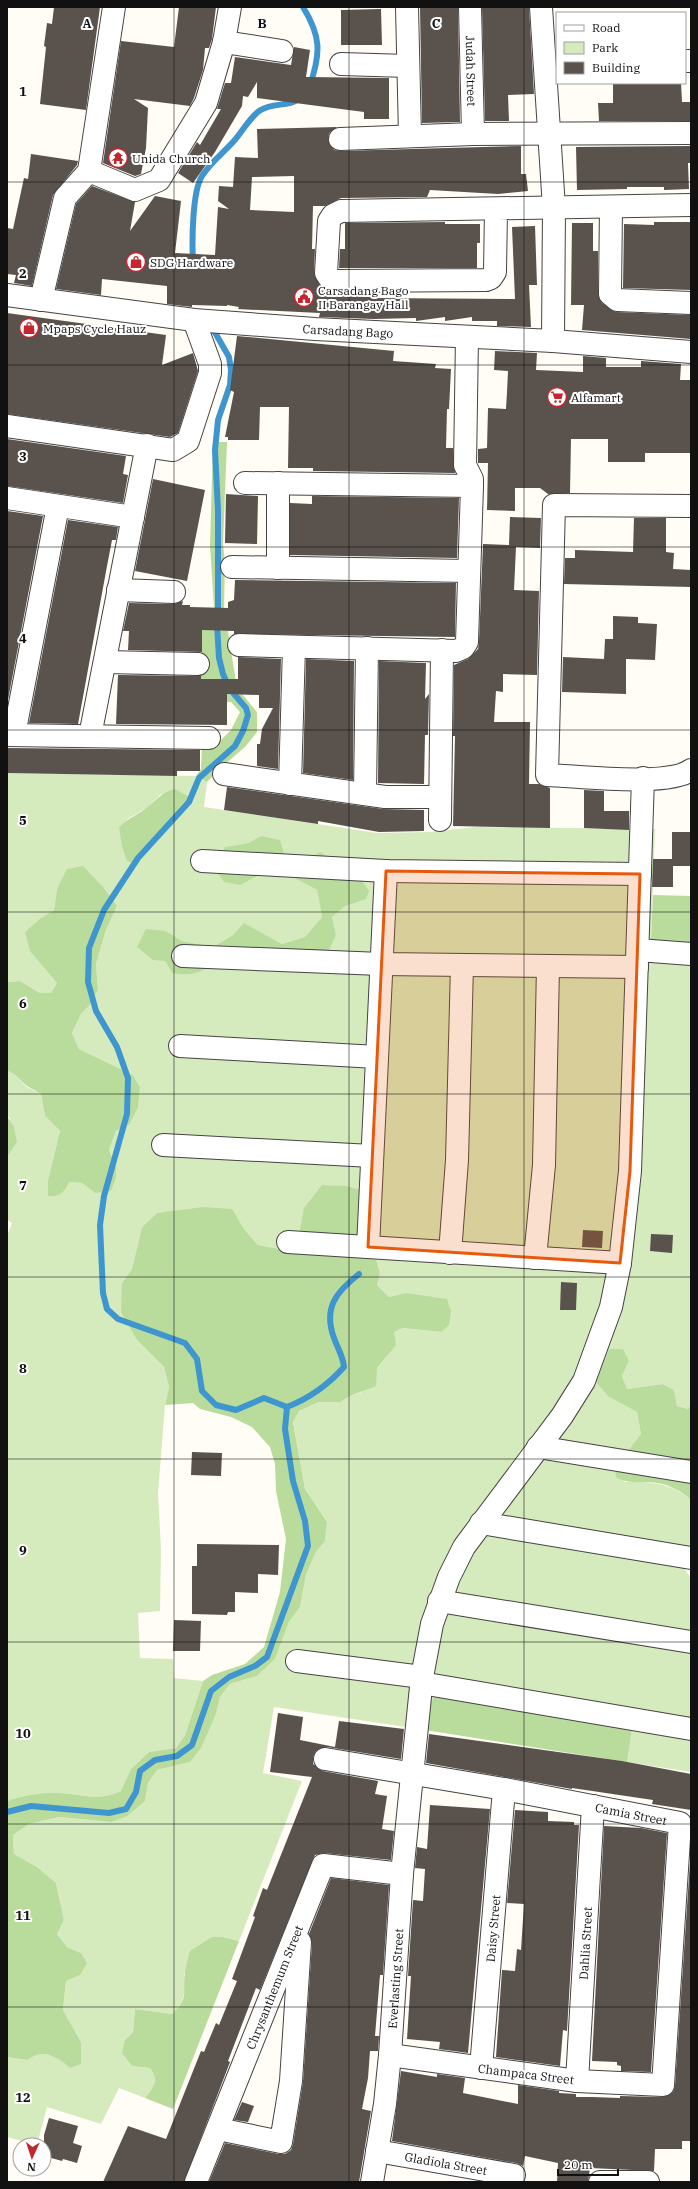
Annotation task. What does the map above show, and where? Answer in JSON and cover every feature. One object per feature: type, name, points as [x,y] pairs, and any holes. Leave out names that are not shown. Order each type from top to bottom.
[{"type":"street","points":[[41,300],[65,198],[89,171],[114,7]]},
{"type":"street","points":[[89,171],[135,190],[159,180],[206,103],[224,42],[230,7]]},
{"type":"street","points":[[407,7],[410,136]]},
{"type":"street","name":"Judah Street","points":[[470,7],[473,134]]},
{"type":"street","points":[[541,7],[551,64],[549,134],[554,208],[553,341]]},
{"type":"street","points":[[224,42],[282,51]]},
{"type":"street","points":[[341,64],[408,66]]},
{"type":"street","points":[[340,139],[473,134],[691,133]]},
{"type":"street","points":[[496,208],[495,272],[491,278],[486,280],[336,282],[330,279],[326,273],[330,221],[333,215],[341,211],[496,208],[554,208],[691,205]]},
{"type":"street","points":[[611,207],[610,294],[613,298],[617,300],[691,303]]},
{"type":"street","name":"Carsadang Bago","points":[[7,295],[194,320],[315,329],[553,341],[691,352]]},
{"type":"street","points":[[7,426],[174,450],[188,441],[210,373],[210,364],[194,320]]},
{"type":"street","points":[[239,645],[442,650],[456,652],[463,648],[466,642],[472,483],[480,466],[475,337]]},
{"type":"street","points":[[90,736],[147,445]]},
{"type":"street","points":[[245,483],[472,483]]},
{"type":"street","points":[[278,483],[278,568]]},
{"type":"street","points":[[7,498],[133,517]]},
{"type":"street","points":[[691,506],[554,505],[547,775],[643,778],[684,775],[691,770]]},
{"type":"street","points":[[58,506],[11,735],[209,738]]},
{"type":"street","points":[[232,567],[469,571]]},
{"type":"street","points":[[118,590],[174,592]]},
{"type":"street","points":[[290,784],[294,647]]},
{"type":"street","points":[[365,794],[367,648]]},
{"type":"street","points":[[440,820],[442,650]]},
{"type":"street","points":[[105,662],[198,664]]},
{"type":"street","points":[[224,774],[385,797],[440,797]]},
{"type":"street","name":"Everlasting Street","points":[[372,2182],[378,2151],[390,2055],[402,1874],[421,1680],[425,1656],[439,1601],[464,1547],[538,1446],[562,1416],[584,1380],[611,1307],[620,1263],[630,1171],[643,778]]},
{"type":"street","points":[[202,861],[386,871],[640,874]]},
{"type":"street","points":[[368,1247],[386,871]]},
{"type":"street","points":[[183,956],[381,964],[548,966],[691,954]]},
{"type":"street","points":[[450,1252],[457,1160],[462,965]]},
{"type":"street","points":[[536,1258],[544,1165],[548,966]]},
{"type":"street","points":[[180,1046],[376,1057]]},
{"type":"street","points":[[163,1145],[372,1156]]},
{"type":"street","points":[[288,1242],[620,1263]]},
{"type":"street","points":[[538,1446],[691,1472]]},
{"type":"street","points":[[481,1523],[691,1558]]},
{"type":"street","points":[[439,1601],[691,1642]]},
{"type":"street","points":[[297,1661],[421,1680],[691,1729]]},
{"type":"street","name":"Camia Street","points":[[325,1759],[504,1789],[680,1823],[663,2085]]},
{"type":"street","name":"Daisy Street","points":[[481,2068],[504,1789]]},
{"type":"street","name":"Dahlia Street","points":[[577,2081],[593,1806]]},
{"type":"street","name":"Chrysanthemum Street","points":[[196,2182],[302,1923],[323,1865],[402,1874]]},
{"type":"street","points":[[218,2129],[281,2142],[291,2081],[302,1923]]},
{"type":"street","name":"Champaca Street","points":[[390,2055],[577,2081],[663,2085]]},
{"type":"street","name":"Gladiola Street","points":[[378,2151],[514,2175]]},
{"type":"street","points":[[600,2182],[648,2182]]},
{"type":"highlighted area","points":[[386,871],[640,874],[630,1171],[620,1263],[368,1247]]},
{"type":"green space","points":[[213,442],[227,442],[223,544],[225,562],[224,607],[237,688],[257,712],[257,732],[245,747],[207,782],[196,776],[201,769],[202,747],[217,744],[231,730],[240,712],[231,702],[215,702],[215,679],[201,679],[202,630],[214,608],[210,545]]},
{"type":"green space","points":[[7,773],[196,776],[207,782],[204,807],[377,833],[430,832],[475,827],[655,829],[651,939],[691,947],[691,1404],[688,1409],[677,1406],[674,1390],[663,1384],[627,1389],[622,1376],[629,1361],[609,1349],[625,1405],[637,1412],[641,1434],[631,1449],[624,1482],[642,1482],[668,1486],[691,1500],[691,1555],[683,1566],[691,1579],[691,1772],[627,1762],[633,1725],[425,1730],[274,1707],[263,1773],[302,1781],[239,1941],[223,1937],[184,1974],[184,1996],[180,2005],[172,2014],[135,2009],[133,2032],[125,2040],[132,2066],[150,2068],[153,2072],[155,2080],[153,2087],[145,2098],[119,2088],[101,2124],[47,2107],[39,2137],[12,2137],[12,2138],[7,2137],[7,2057],[27,2060],[36,2055],[47,2054],[60,2060],[70,2068],[81,2042],[63,2010],[66,1981],[80,1975],[81,1953],[67,1947],[57,1934],[64,1920],[56,1883],[37,1867],[14,1854],[13,1835],[29,1824],[59,1817],[111,1822],[145,1801],[148,1783],[157,1770],[190,1762],[216,1714],[220,1697],[230,1684],[257,1676],[275,1659],[289,1622],[300,1607],[306,1575],[316,1552],[325,1541],[327,1522],[305,1489],[293,1421],[299,1411],[319,1402],[341,1402],[350,1396],[362,1392],[377,1368],[387,1356],[394,1332],[403,1328],[441,1332],[406,1293],[389,1297],[377,1285],[380,1274],[299,1235],[280,1249],[258,1245],[244,1229],[231,1209],[157,1213],[142,1227],[132,1269],[122,1283],[137,1340],[164,1367],[169,1387],[165,1405],[158,1493],[161,1549],[160,1611],[138,1613],[140,1658],[173,1659],[174,1678],[203,1681],[185,1735],[176,1748],[149,1752],[131,1769],[122,1791],[99,1797],[61,1793],[40,1794],[7,1801],[7,1236],[12,1223],[7,1220],[7,1155],[10,1118],[7,1116],[7,1070],[15,1075],[27,1087],[41,1094],[45,1116],[60,1131],[48,1180],[82,1183],[95,1193],[116,1167],[109,1150],[116,1131],[129,1125],[138,1108],[140,1087],[133,1075],[79,1049],[72,1033],[81,1014],[90,1005],[98,990],[96,964],[106,930],[117,906],[57,889],[54,910],[41,918],[44,967],[57,983],[51,993],[40,993],[20,981],[7,982]],"holes":[[[162,793],[138,858],[134,863],[119,827],[129,818],[148,807]],[[261,836],[302,872],[366,899],[345,905],[332,917],[336,935],[172,973],[165,961],[166,931],[182,941],[213,947],[233,935],[264,935],[282,944],[305,937],[322,917],[317,890],[281,871],[261,874],[225,847],[248,843]]]},
{"type":"green space","points":[[175,789],[191,798],[189,802],[134,863],[127,861],[122,846],[119,827],[164,794]]},
{"type":"green space","points":[[261,836],[280,840],[286,860],[310,859],[320,852],[360,878],[369,891],[366,899],[345,906],[332,917],[336,935],[329,950],[307,956],[213,964],[198,972],[184,974],[172,973],[165,961],[153,960],[137,947],[146,929],[166,931],[182,941],[213,947],[233,935],[244,923],[282,944],[305,937],[322,917],[317,890],[281,871],[261,874],[240,885],[224,882],[216,871],[225,847],[248,843]]},
{"type":"green space","points":[[83,866],[103,887],[117,906],[106,930],[96,964],[98,990],[90,1005],[81,1014],[72,1033],[79,1049],[133,1075],[140,1087],[138,1108],[129,1125],[116,1131],[109,1150],[116,1167],[116,1178],[111,1191],[95,1193],[82,1183],[69,1182],[61,1194],[56,1196],[48,1196],[48,1180],[60,1131],[45,1116],[41,1094],[27,1086],[7,1070],[7,982],[20,981],[40,993],[51,993],[57,983],[30,951],[25,932],[41,918],[54,910],[57,889],[67,869]]},
{"type":"green space","points":[[653,895],[691,896],[691,947],[656,943],[651,939]]},
{"type":"green space","points":[[7,1116],[14,1127],[17,1142],[8,1155]]},
{"type":"green space","points":[[322,1185],[346,1186],[361,1190],[361,1253],[376,1260],[380,1274],[377,1285],[389,1297],[406,1293],[447,1299],[451,1311],[449,1325],[441,1332],[403,1328],[394,1332],[396,1345],[377,1368],[376,1386],[350,1396],[341,1402],[319,1402],[299,1411],[293,1422],[305,1489],[327,1522],[325,1541],[316,1552],[306,1575],[300,1607],[289,1622],[275,1659],[257,1676],[230,1684],[220,1697],[216,1714],[201,1748],[190,1762],[157,1770],[148,1783],[145,1801],[127,1816],[111,1822],[59,1817],[29,1824],[13,1835],[14,1854],[37,1867],[56,1883],[64,1920],[57,1934],[67,1947],[81,1953],[87,1963],[80,1975],[66,1981],[63,2010],[81,2042],[81,2064],[70,2068],[60,2060],[47,2054],[36,2055],[27,2060],[7,2057],[7,1801],[40,1794],[61,1793],[99,1797],[121,1791],[131,1769],[149,1752],[176,1748],[185,1735],[203,1681],[212,1675],[245,1664],[264,1647],[280,1592],[286,1539],[276,1491],[275,1464],[270,1447],[252,1427],[231,1417],[200,1409],[193,1403],[165,1405],[169,1387],[164,1367],[137,1340],[121,1312],[122,1283],[132,1269],[142,1227],[157,1213],[203,1207],[232,1209],[244,1229],[258,1245],[280,1249],[299,1235],[304,1208]]},
{"type":"green space","points":[[609,1349],[623,1349],[629,1361],[622,1376],[627,1389],[663,1384],[674,1390],[677,1406],[688,1409],[691,1404],[691,1500],[680,1491],[666,1485],[652,1482],[631,1482],[616,1477],[615,1468],[641,1434],[637,1412],[608,1396],[596,1382]]},
{"type":"green space","points":[[441,1693],[633,1724],[627,1762],[425,1730],[430,1704],[436,1696]]},
{"type":"green space","points":[[212,1937],[223,1937],[239,1941],[173,2109],[145,2098],[153,2087],[155,2080],[153,2072],[150,2068],[132,2066],[122,2053],[125,2040],[133,2032],[135,2009],[172,2014],[178,2008],[183,1999],[185,1973],[190,1951]]},
{"type":"building","points":[[54,7],[100,7],[86,110],[40,104],[47,23],[52,24]]},
{"type":"building","points":[[179,7],[216,7],[212,39],[209,48],[205,48],[203,70],[190,106],[134,99],[148,108],[146,148],[141,174],[135,176],[103,163],[121,41],[174,47]]},
{"type":"building","points":[[420,7],[458,7],[460,122],[422,123]]},
{"type":"building","points":[[482,7],[529,7],[534,94],[508,95],[509,121],[485,121]]},
{"type":"building","points":[[381,9],[382,45],[341,45],[341,10]]},
{"type":"building","points":[[294,47],[310,50],[306,77],[389,78],[389,119],[364,119],[364,112],[257,98],[257,82],[248,97],[243,96],[242,106],[215,152],[193,183],[178,173],[197,142],[200,145],[221,109],[217,109],[225,83],[231,83],[235,57],[291,65]]},
{"type":"building","points":[[613,84],[681,84],[682,102],[691,102],[691,121],[599,121],[598,103],[613,103]]},
{"type":"building","points":[[337,127],[329,133],[328,140],[334,150],[340,151],[521,146],[521,174],[526,174],[528,191],[498,194],[430,190],[427,197],[341,198],[325,206],[313,206],[312,249],[315,249],[314,272],[320,286],[326,291],[336,293],[372,293],[372,298],[515,299],[512,227],[535,226],[537,285],[529,285],[531,327],[497,326],[497,321],[472,321],[472,317],[445,321],[445,317],[416,321],[416,318],[374,319],[319,317],[320,313],[238,309],[239,307],[227,305],[192,305],[192,307],[167,304],[167,286],[102,279],[101,295],[56,289],[76,204],[92,186],[135,202],[130,231],[155,196],[181,201],[175,253],[215,255],[218,207],[229,209],[218,201],[219,186],[233,187],[235,157],[258,158],[257,129]],"holes":[[[294,176],[294,212],[250,210],[252,177]]]},
{"type":"building","points":[[691,146],[691,163],[688,163],[689,189],[664,190],[664,187],[627,187],[627,189],[577,190],[576,147]]},
{"type":"building","points":[[31,154],[78,161],[77,165],[53,195],[32,286],[14,283],[16,275],[7,274],[7,228],[13,229],[24,178],[28,179]]},
{"type":"building","points":[[445,222],[445,224],[480,224],[480,243],[477,243],[477,268],[339,268],[340,249],[345,249],[345,223]]},
{"type":"building","points":[[654,222],[691,222],[691,290],[623,288],[624,224],[654,225]]},
{"type":"building","points":[[572,223],[593,223],[593,251],[598,251],[598,294],[602,303],[616,312],[691,315],[691,339],[582,330],[584,305],[571,305]]},
{"type":"building","points":[[7,313],[166,335],[162,365],[193,353],[198,371],[178,433],[170,437],[7,414]]},
{"type":"building","points":[[237,336],[394,351],[393,361],[436,364],[435,368],[451,369],[449,409],[447,409],[446,448],[453,448],[455,473],[313,471],[313,468],[288,468],[289,407],[260,407],[259,440],[228,440],[228,437],[225,437],[234,392],[230,390]]},
{"type":"building","points":[[495,351],[537,353],[536,370],[583,372],[583,356],[606,358],[606,367],[641,367],[641,361],[681,364],[680,380],[691,380],[691,453],[645,453],[645,462],[608,462],[608,439],[571,439],[570,493],[548,494],[540,488],[515,488],[515,511],[487,510],[488,463],[478,463],[478,449],[487,448],[488,408],[506,409],[507,392],[508,371],[494,370]]},
{"type":"building","points":[[7,439],[126,456],[123,474],[128,475],[123,503],[7,486]]},
{"type":"building","points":[[153,479],[205,490],[187,581],[135,571]]},
{"type":"building","points":[[226,494],[258,496],[257,544],[225,543]]},
{"type":"building","points":[[312,496],[459,498],[457,558],[290,555],[290,503],[312,504]]},
{"type":"building","points":[[7,511],[43,516],[7,705]]},
{"type":"building","points":[[510,517],[541,518],[540,548],[516,547],[514,590],[539,591],[537,675],[503,674],[503,692],[496,691],[494,722],[530,722],[529,784],[539,784],[550,788],[550,828],[453,826],[455,736],[453,736],[454,665],[468,659],[478,649],[483,544],[509,545]]},
{"type":"building","points":[[634,518],[666,518],[666,552],[674,553],[673,569],[691,570],[691,587],[564,584],[565,558],[575,558],[575,550],[633,552]]},
{"type":"building","points":[[68,520],[118,527],[116,540],[112,540],[78,724],[29,723]]},
{"type":"building","points":[[235,580],[456,583],[455,637],[234,634],[234,631],[202,630],[202,652],[128,650],[129,631],[123,631],[129,603],[174,604],[183,601],[182,605],[190,605],[190,607],[228,608],[228,602],[234,600]]},
{"type":"building","points":[[613,616],[638,617],[638,623],[657,624],[655,660],[626,659],[626,694],[562,692],[563,657],[604,659],[605,639],[613,639]]},
{"type":"building","points":[[238,657],[281,659],[278,769],[257,766],[257,744],[260,744],[262,729],[273,708],[259,708],[259,695],[227,694],[227,725],[116,724],[118,675],[201,676],[201,679],[238,679]]},
{"type":"building","points":[[306,659],[354,661],[353,780],[303,773]]},
{"type":"building","points":[[379,661],[426,663],[425,699],[429,694],[428,735],[425,735],[424,784],[378,783]]},
{"type":"building","points":[[7,748],[200,750],[200,771],[177,771],[177,776],[7,773]]},
{"type":"building","points":[[227,787],[383,809],[424,810],[424,831],[379,832],[318,821],[318,824],[224,810]]},
{"type":"building","points":[[584,790],[604,791],[604,811],[629,811],[629,830],[584,828]]},
{"type":"building","points":[[672,832],[691,832],[691,866],[673,866],[673,887],[652,887],[653,859],[672,859]]},
{"type":"building","points":[[583,1230],[603,1231],[602,1248],[582,1247]]},
{"type":"building","points":[[651,1234],[673,1235],[672,1253],[650,1251]]},
{"type":"building","points":[[561,1282],[577,1283],[576,1310],[560,1310]]},
{"type":"building","points":[[192,1452],[222,1453],[221,1476],[191,1475]]},
{"type":"building","points":[[197,1544],[279,1545],[278,1575],[258,1574],[258,1593],[235,1592],[235,1612],[228,1612],[227,1615],[192,1614],[192,1566],[197,1566]]},
{"type":"building","points":[[174,1620],[201,1621],[200,1651],[173,1651]]},
{"type":"building","points":[[278,1713],[303,1717],[300,1740],[335,1747],[339,1721],[404,1729],[401,1759],[327,1747],[316,1751],[313,1757],[313,1764],[323,1771],[378,1781],[375,1794],[387,1796],[382,1829],[394,1831],[391,1860],[324,1853],[315,1855],[260,1990],[256,1988],[228,2061],[230,2062],[184,2182],[103,2182],[128,2126],[166,2139],[201,2051],[204,2052],[216,2023],[219,2025],[237,1981],[232,1979],[255,1917],[253,1916],[263,1888],[267,1890],[312,1777],[270,1772]]},
{"type":"building","points":[[429,1734],[622,1761],[691,1774],[691,1810],[652,1804],[653,1800],[572,1789],[426,1763]]},
{"type":"building","points":[[430,1805],[490,1809],[468,2053],[439,2049],[440,2042],[407,2039],[411,1976],[408,1976],[413,1900],[423,1901],[425,1869],[415,1868],[417,1847],[427,1849]]},
{"type":"building","points":[[515,1810],[548,1812],[548,1821],[574,1822],[574,1825],[579,1825],[567,2031],[563,2030],[560,2066],[496,2057],[502,1970],[515,1971],[517,1949],[521,1950],[524,1904],[507,1903]]},
{"type":"building","points":[[604,1826],[641,1828],[667,1833],[651,2072],[621,2071],[621,2066],[617,2065],[617,2062],[592,2061]]},
{"type":"building","points":[[691,1847],[691,2141],[682,2141],[682,2149],[655,2149],[654,2171],[590,2168],[588,2182],[557,2182],[558,2163],[525,2156],[523,2166],[516,2163],[392,2141],[401,2071],[437,2077],[437,2074],[465,2078],[463,2093],[518,2104],[518,2085],[559,2091],[559,2093],[576,2094],[576,2097],[662,2097],[673,2092],[675,2086]]},
{"type":"building","points":[[331,1878],[389,1885],[383,1975],[380,1975],[375,2036],[379,2036],[378,2051],[370,2051],[368,2078],[362,2109],[371,2111],[359,2182],[209,2182],[225,2143],[279,2154],[285,2154],[291,2150],[303,2082],[312,1943],[309,1934]]},
{"type":"building","points":[[242,2102],[254,2106],[248,2122],[234,2120]]},
{"type":"building","points":[[49,2118],[78,2126],[73,2143],[82,2146],[77,2163],[63,2159],[62,2161],[52,2158],[52,2137],[44,2137]]},
{"type":"waterway","points":[[303,7],[313,27],[317,45],[316,63],[310,85]]},
{"type":"waterway","points":[[193,261],[194,205],[196,193],[202,176],[259,111],[269,106],[289,103],[297,100]]},
{"type":"waterway","points":[[213,329],[229,357],[231,370],[230,385],[218,420],[215,450],[218,510],[218,615]]},
{"type":"waterway","points":[[7,1812],[31,1806],[109,1813],[126,1809],[136,1792],[140,1771],[155,1760],[177,1756],[192,1745],[211,1691],[229,1677],[255,1666],[267,1657],[308,1546],[305,1521],[293,1481],[285,1429],[287,1407],[264,1398],[236,1410],[216,1405],[202,1391],[197,1359],[185,1343],[118,1319],[107,1309],[103,1293],[100,1225],[104,1196],[127,1114],[128,1078],[117,1047],[96,1011],[88,982],[89,948],[104,910],[138,858],[189,802],[199,778],[235,746],[243,731],[248,715],[246,708],[229,688],[223,674],[219,658],[217,624]]},
{"type":"waterway","points":[[287,1407],[318,1391],[344,1367],[331,1327],[331,1309],[338,1294],[359,1274]]},
{"type":"place","name":"Unida Church","points":[[118,158]]},
{"type":"place","name":"SDG Hardware","points":[[136,262]]},
{"type":"place","name":"Carsadang Bago II Barangay Hall","points":[[304,297]]},
{"type":"place","name":"Mpaps Cycle Hauz","points":[[29,328]]},
{"type":"place","name":"Alfamart","points":[[557,397]]}]
